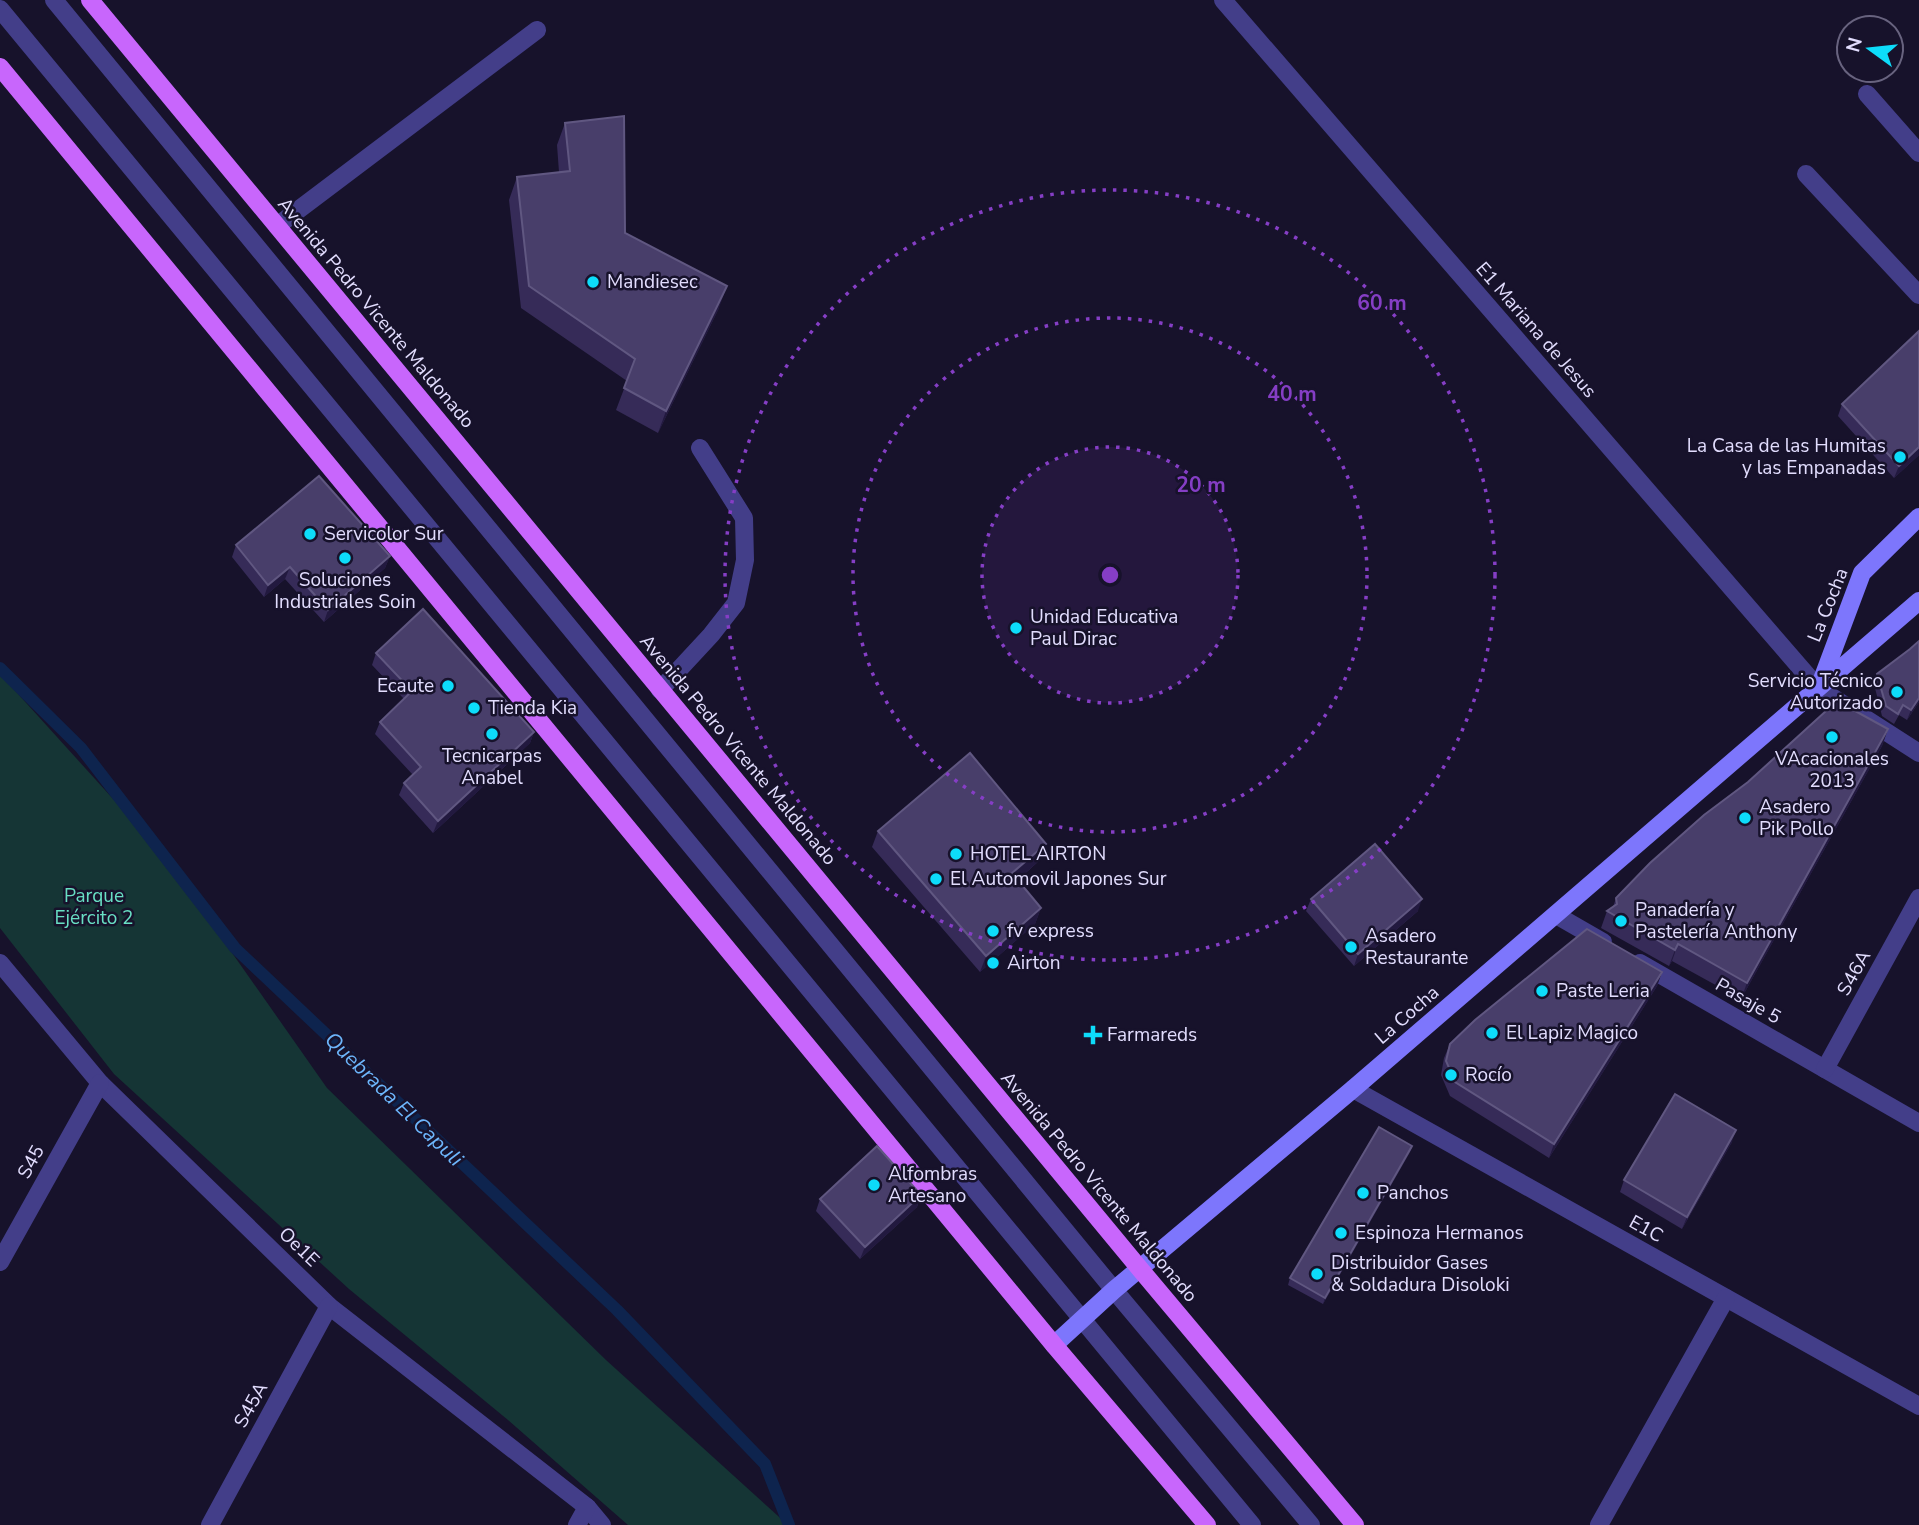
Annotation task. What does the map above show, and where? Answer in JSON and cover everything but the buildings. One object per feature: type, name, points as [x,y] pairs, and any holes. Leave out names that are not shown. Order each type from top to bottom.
[{"type":"main road","name":"Avenida Pedro Vicente Maldonado","points":[[90,0],[1355,1525]]},
{"type":"main road","points":[[0,67],[1054,1345],[1207,1525]]},
{"type":"street","points":[[54,0],[1114,1290],[1311,1525]]},
{"type":"street","name":"E1 Mariana de Jesus","points":[[1223,0],[1818,688],[1919,753]]},
{"type":"street","points":[[0,9],[1252,1525]]},
{"type":"street","points":[[277,226],[537,30]]},
{"type":"street","points":[[1867,94],[1919,153]]},
{"type":"street","points":[[1805,174],[1919,295]]},
{"type":"street","points":[[660,690],[737,603],[745,560],[744,519],[700,447]]},
{"type":"street","name":"La Cocha","points":[[1818,688],[1862,573],[1919,517]]},
{"type":"street","name":"La Cocha","points":[[1054,1345],[1114,1290],[1353,1089],[1919,601]]},
{"type":"street","name":"S46A","points":[[1825,1069],[1919,898]]},
{"type":"street","name":"Pasaje 5","points":[[1556,915],[1919,1123]]},
{"type":"street","name":"Oe1E","points":[[0,963],[100,1083],[329,1306],[587,1507],[602,1525]]},
{"type":"street","name":"S45","points":[[0,1262],[100,1083]]},
{"type":"street","name":"E1C","points":[[1353,1089],[1726,1298],[1917,1399]]},
{"type":"street","points":[[1599,1525],[1726,1298]]},
{"type":"street","name":"S45A","points":[[210,1525],[329,1306]]},
{"type":"street","points":[[577,1525],[587,1507]]},
{"type":"green space","name":"Parque Ejército 2","points":[[0,674],[162,853],[327,1088],[606,1360],[788,1525],[628,1525],[508,1420],[349,1289],[114,1074],[0,928]]},
{"type":"waterway","name":"Quebrada El Capuli","points":[[0,668],[81,748],[235,948],[617,1310],[765,1464],[789,1525]]},
{"type":"place","name":"Mandiesec","points":[[593,282]]},
{"type":"place","name":"La Casa de las Humitas y las Empanadas","points":[[1900,457]]},
{"type":"place","name":"Servicolor Sur","points":[[310,534]]},
{"type":"place","name":"Soluciones Industriales Soin","points":[[345,558]]},
{"type":"place","name":"Unidad Educativa Paul Dirac","points":[[1016,628]]},
{"type":"place","name":"Ecaute","points":[[448,686]]},
{"type":"place","name":"Servicio Técnico Autorizado","points":[[1897,692]]},
{"type":"place","name":"Tienda Kia","points":[[474,708]]},
{"type":"place","name":"Tecnicarpas Anabel","points":[[492,734]]},
{"type":"place","name":"VAcacionales 2013","points":[[1832,737]]},
{"type":"place","name":"Asadero Pik Pollo","points":[[1745,818]]},
{"type":"place","name":"HOTEL AIRTON","points":[[956,854]]},
{"type":"place","name":"El Automovil Japones Sur","points":[[936,879]]},
{"type":"place","name":"Panadería y Pastelería Anthony","points":[[1621,921]]},
{"type":"place","name":"fv express","points":[[993,931]]},
{"type":"place","name":"Asadero Restaurante","points":[[1351,947]]},
{"type":"place","name":"Airton","points":[[993,963]]},
{"type":"place","name":"Paste Leria","points":[[1542,991]]},
{"type":"place","name":"El Lapiz Magico","points":[[1492,1033]]},
{"type":"place","name":"Farmareds","points":[[1093,1035]]},
{"type":"place","name":"Rocío","points":[[1451,1075]]},
{"type":"place","name":"Alfombras Artesano","points":[[874,1185]]},
{"type":"place","name":"Panchos","points":[[1363,1193]]},
{"type":"place","name":"Espinoza Hermanos","points":[[1341,1233]]},
{"type":"place","name":"Distribuidor Gases & Soldadura Disoloki","points":[[1317,1274]]}]
